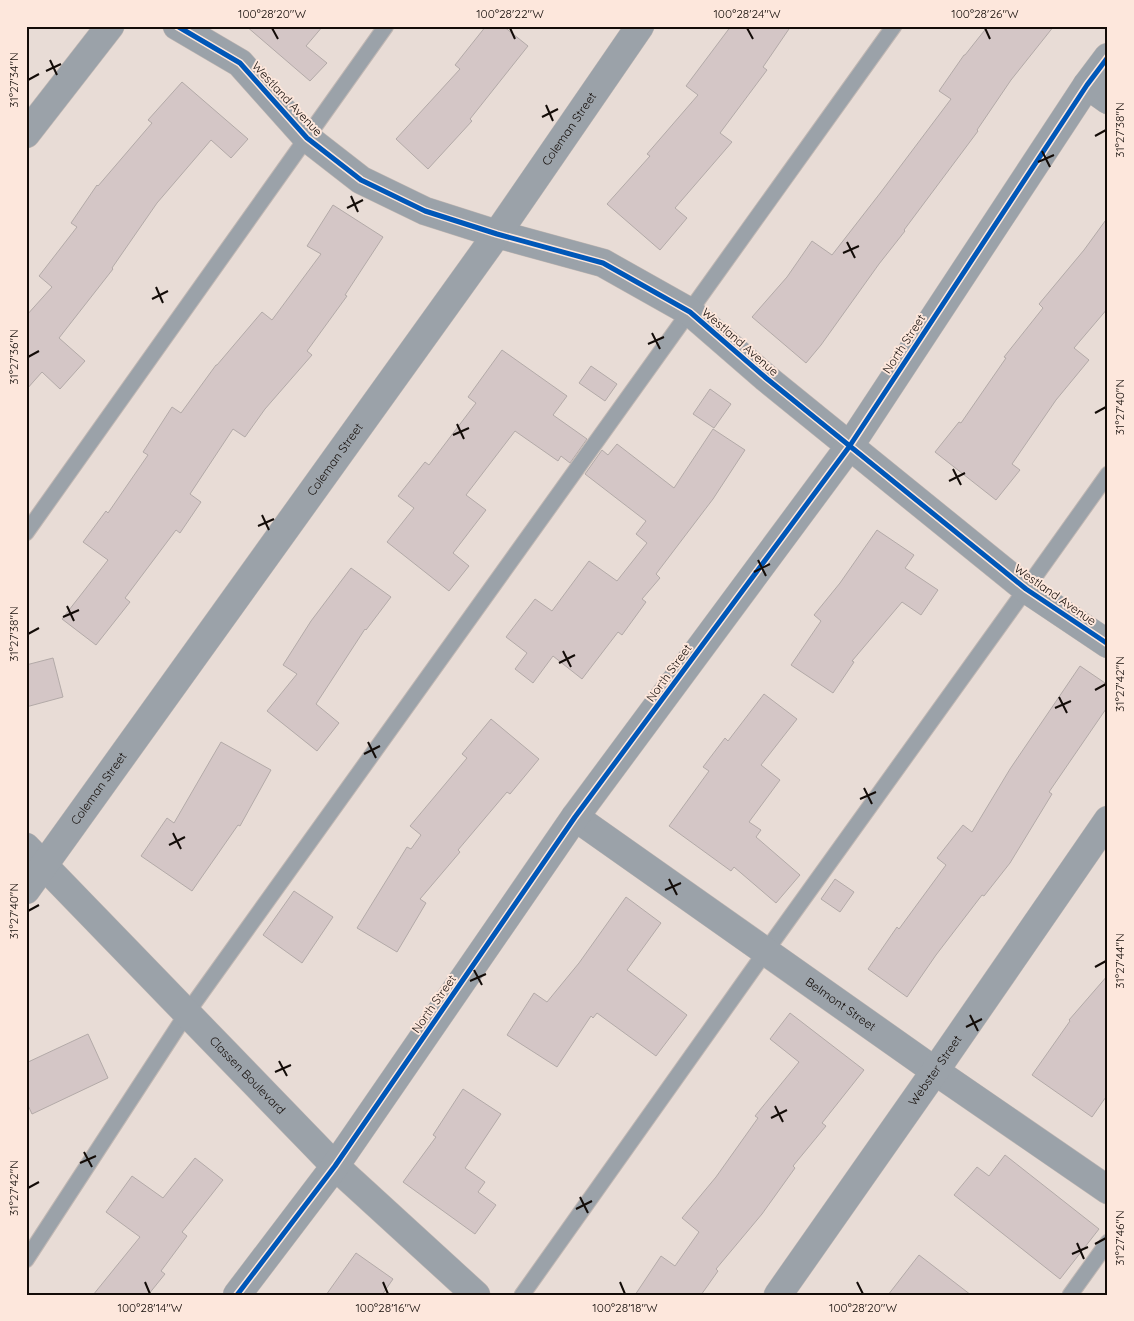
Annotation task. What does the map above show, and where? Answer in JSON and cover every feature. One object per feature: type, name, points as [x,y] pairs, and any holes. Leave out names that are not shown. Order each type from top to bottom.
[{"type":"street","points":[[26,134],[110,26]]},
{"type":"street","name":"Westland Avenue","points":[[177,26],[240,63],[307,138],[361,180],[425,211],[497,234],[603,263],[690,312],[849,447],[1026,589],[1108,644]]},
{"type":"street","name":"Coleman Street","points":[[26,890],[35,856],[497,234],[640,26]]},
{"type":"street","name":"North Street","points":[[237,1295],[335,1166],[575,817],[849,447],[1097,92],[1108,57]]},
{"type":"street","name":"Belmont Street","points":[[575,817],[935,1071],[1108,1190]]},
{"type":"street","name":"Webster Street","points":[[778,1295],[1108,820]]},
{"type":"street","name":"Classen Boulevard","points":[[35,856],[335,1166],[476,1295]]},
{"type":"lane","points":[[26,532],[386,26]]},
{"type":"lane","points":[[26,1260],[187,1013],[894,26]]},
{"type":"lane","points":[[522,1295],[1108,474]]},
{"type":"lane","points":[[1070,1295],[1108,1242]]},
{"type":"building","points":[[246,26],[323,26],[306,46],[327,63],[310,81]]},
{"type":"building","points":[[486,26],[503,26],[528,46],[470,119],[472,121],[428,169],[396,139],[460,69],[455,65]]},
{"type":"building","points":[[731,26],[791,26],[763,67],[767,70],[720,133],[732,142],[675,208],[687,218],[660,250],[607,204],[650,156],[647,154],[698,95],[686,86]]},
{"type":"building","points":[[988,26],[1054,26],[1011,80],[978,131],[806,363],[752,317],[787,277],[812,241],[832,255],[951,99],[939,91],[964,55]]},
{"type":"building","points":[[182,82],[248,139],[231,158],[211,140],[157,203],[113,269],[59,338],[85,361],[60,389],[42,372],[26,390],[26,316],[52,287],[39,276],[77,227],[71,223],[97,185],[152,123],[148,120]]},
{"type":"building","points":[[333,205],[383,237],[345,295],[347,296],[307,351],[312,355],[265,409],[245,437],[233,429],[190,494],[201,502],[180,533],[176,530],[125,598],[130,602],[96,645],[62,619],[108,560],[83,542],[106,511],[108,513],[148,455],[143,452],[172,407],[181,413],[216,365],[262,312],[272,320],[321,254],[307,246]]},
{"type":"building","points":[[1108,217],[1108,308],[1074,348],[1089,360],[1056,400],[1012,464],[1020,470],[996,500],[935,452],[959,422],[961,423],[1006,358],[1004,357],[1043,308],[1039,304],[1084,250]]},
{"type":"building","points":[[502,350],[567,396],[553,415],[587,439],[570,463],[561,456],[558,461],[515,431],[466,495],[486,510],[453,553],[469,566],[449,591],[387,542],[414,508],[398,496],[425,462],[429,465],[476,403],[468,397]]},
{"type":"building","points":[[591,366],[617,384],[605,401],[579,383]]},
{"type":"building","points":[[710,389],[731,404],[714,428],[693,414]]},
{"type":"building","points":[[713,429],[745,450],[713,499],[656,574],[660,578],[642,599],[646,602],[622,635],[618,632],[582,679],[553,656],[533,683],[515,669],[527,653],[506,637],[535,599],[552,611],[589,561],[617,581],[647,543],[636,534],[646,521],[585,474],[602,450],[608,455],[617,444],[674,488]]},
{"type":"building","points":[[877,530],[914,555],[905,568],[938,590],[921,615],[902,602],[852,661],[854,662],[833,693],[791,665],[821,621],[814,615],[840,583]]},
{"type":"building","points":[[351,568],[391,597],[365,629],[316,704],[339,723],[317,751],[267,711],[297,674],[283,665],[311,621]]},
{"type":"building","points":[[53,658],[63,697],[26,707],[26,665]]},
{"type":"building","points":[[1080,666],[1108,685],[1108,706],[1049,792],[1052,794],[1010,863],[984,896],[982,895],[936,955],[907,997],[868,969],[897,927],[899,929],[946,865],[937,858],[963,825],[972,832],[1010,769]]},
{"type":"building","points":[[764,694],[797,719],[761,765],[780,780],[749,822],[761,830],[756,837],[800,875],[776,903],[734,867],[731,871],[669,826],[709,771],[703,767],[725,738],[728,741]]},
{"type":"building","points":[[491,719],[539,759],[510,794],[507,792],[420,899],[426,903],[397,952],[357,928],[407,847],[411,849],[421,835],[410,826],[467,758],[462,754]]},
{"type":"building","points":[[221,742],[271,770],[240,826],[238,825],[192,891],[141,856],[167,818],[174,823]]},
{"type":"building","points":[[835,879],[854,892],[840,912],[821,899]]},
{"type":"building","points":[[294,891],[333,917],[302,963],[263,935]]},
{"type":"building","points":[[626,897],[661,923],[627,970],[687,1015],[656,1056],[597,1013],[593,1018],[591,1016],[557,1067],[507,1035],[534,993],[547,1002],[579,963]]},
{"type":"building","points":[[1108,975],[1108,1094],[1092,1117],[1032,1075],[1069,1020]]},
{"type":"building","points":[[790,1013],[864,1070],[822,1123],[826,1126],[793,1166],[795,1168],[762,1214],[716,1269],[718,1271],[701,1295],[635,1295],[661,1256],[675,1266],[699,1232],[682,1218],[716,1177],[758,1118],[755,1116],[799,1062],[770,1039]]},
{"type":"building","points":[[88,1034],[108,1078],[32,1114],[26,1101],[26,1063]]},
{"type":"building","points":[[463,1089],[501,1114],[465,1168],[485,1182],[478,1192],[496,1205],[475,1234],[403,1182],[436,1137],[433,1135]]},
{"type":"building","points":[[1005,1155],[1099,1229],[1060,1279],[954,1195],[977,1167],[989,1176]]},
{"type":"building","points":[[195,1158],[223,1180],[182,1232],[187,1236],[161,1271],[165,1274],[148,1295],[93,1295],[140,1237],[106,1212],[132,1176],[163,1198]]},
{"type":"building","points":[[356,1253],[393,1279],[382,1295],[326,1295]]},
{"type":"building","points":[[919,1255],[971,1295],[888,1295]]},
{"type":"cycle path","points":[[177,26],[240,63],[307,138],[361,180],[425,211],[497,234],[603,263],[690,312],[766,378],[1026,589],[1108,644]]},
{"type":"cycle path","points":[[237,1295],[335,1166],[575,817],[849,447],[1087,85],[1108,57]]}]
